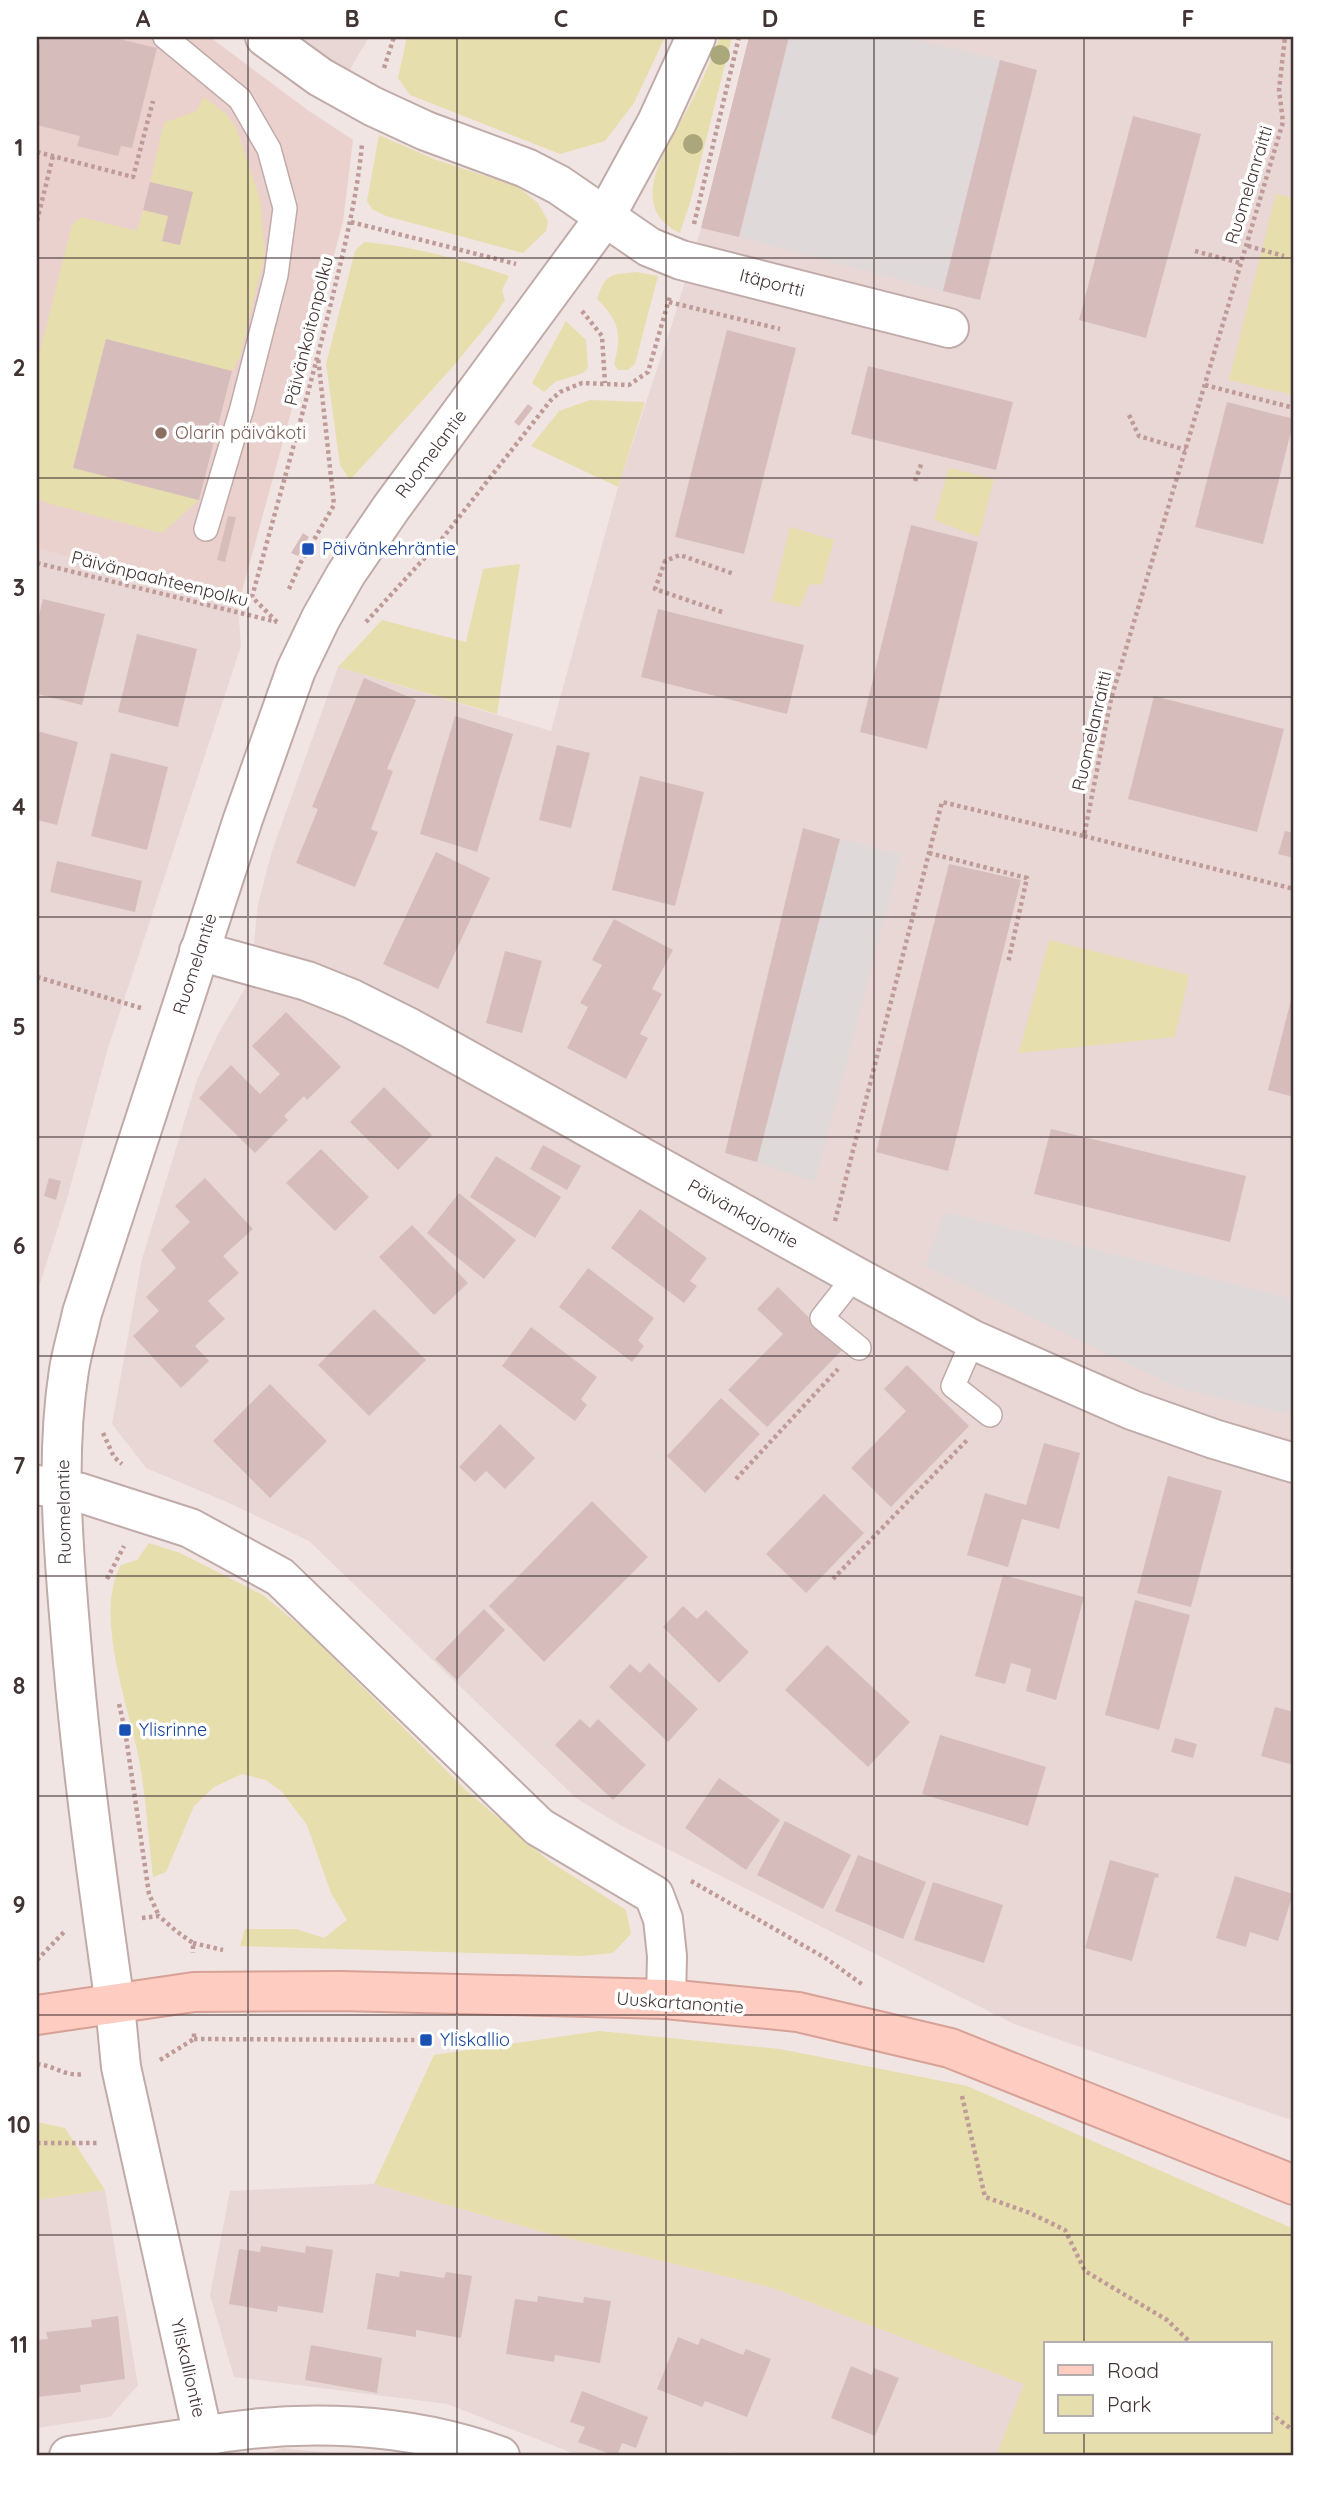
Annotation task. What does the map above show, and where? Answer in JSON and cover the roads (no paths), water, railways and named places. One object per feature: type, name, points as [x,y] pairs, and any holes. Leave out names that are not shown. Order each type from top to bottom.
[{"type":"main road","name":"Uuskartanontie","points":[[37,2015],[194,1992],[301,1991],[666,1999],[798,2012],[950,2048],[1294,2185]]},
{"type":"street","points":[[265,37],[320,78],[372,106],[426,131],[526,168],[559,185],[605,217]]},
{"type":"street","name":"Ruomelantie","points":[[115,2005],[82,1761],[65,1567],[50,1488],[69,1370],[82,1313],[243,819],[292,682],[321,618],[346,574],[391,508],[605,217],[657,122],[696,37]]},
{"type":"street","name":"Itäportti","points":[[605,217],[649,247],[681,260],[949,328]]},
{"type":"street","name":"Päivänkajontie","points":[[199,951],[307,981],[363,1005],[464,1058],[973,1340],[1132,1410],[1294,1463]]},
{"type":"street","points":[[50,1488],[81,1493],[190,1528],[281,1577],[539,1827],[654,1895],[663,1919],[667,1956],[666,1999]]},
{"type":"street","name":"Yliskalliontie","points":[[115,2005],[121,2067],[203,2436],[283,2425],[339,2426],[403,2432],[470,2445],[500,2456]]},
{"type":"street","points":[[69,2456],[203,2436]]},
{"type":"lane","points":[[165,37],[240,99],[269,149],[285,208],[276,275],[242,408],[206,529]]},
{"type":"lane","points":[[839,1268],[822,1318],[859,1348]]},
{"type":"lane","points":[[973,1340],[953,1386],[990,1415]]},
{"type":"place","name":"Olarin päiväkoti","points":[[161,433]]},
{"type":"place","name":"Päivänkehräntie","points":[[308,549]]},
{"type":"place","name":"Ylisrinne","points":[[125,1730]]},
{"type":"place","name":"Yliskallio","points":[[426,2040]]}]
